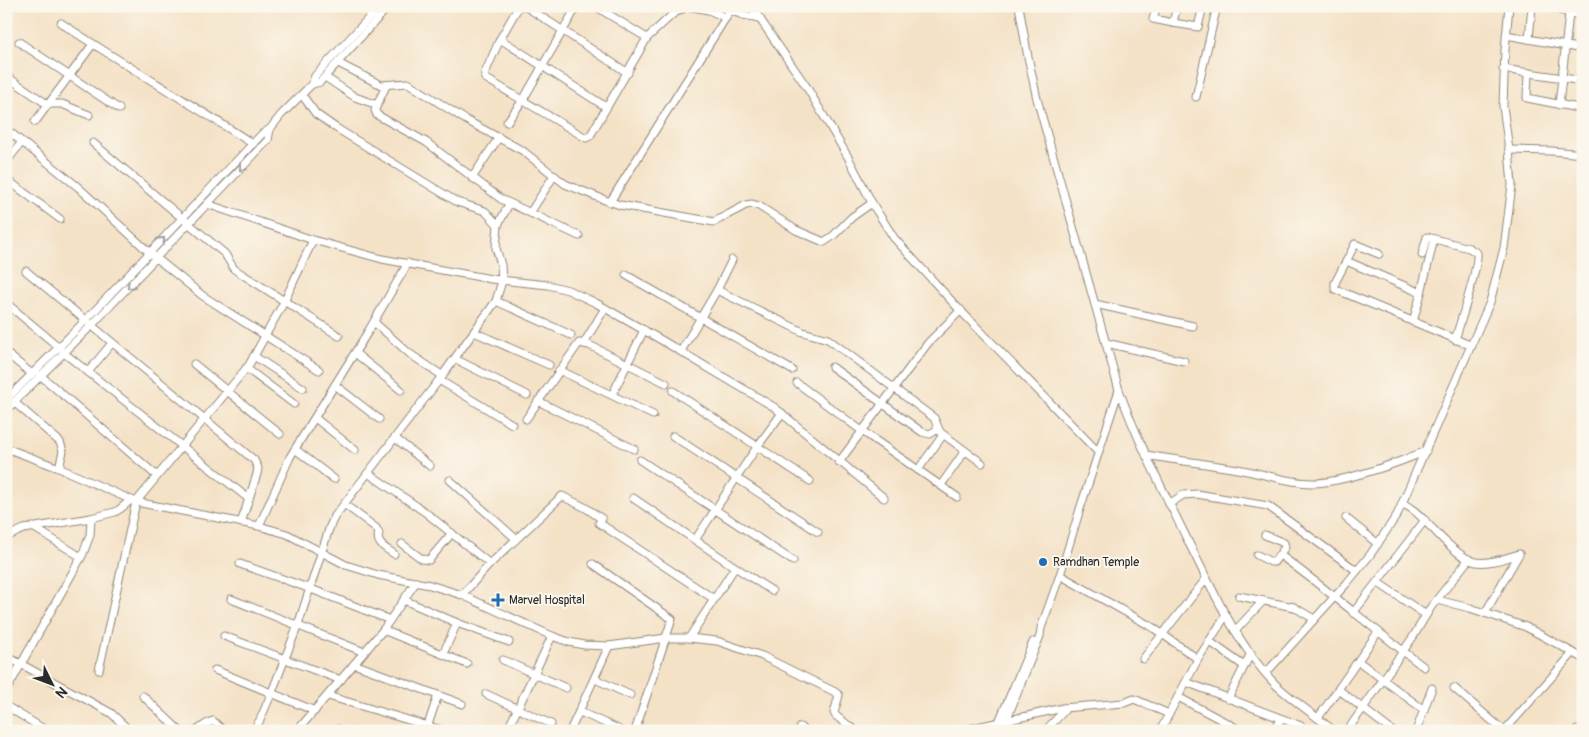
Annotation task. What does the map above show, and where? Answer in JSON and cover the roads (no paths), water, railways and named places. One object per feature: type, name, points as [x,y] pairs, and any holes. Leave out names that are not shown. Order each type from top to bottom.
[{"type":"street","points":[[88,324],[150,253],[262,134],[270,129],[281,115],[302,95],[312,84],[315,76],[380,6]]},
{"type":"street","points":[[312,84],[320,82],[325,77],[389,6]]},
{"type":"street","points":[[519,6],[500,39],[486,73],[486,78],[586,138],[590,136],[648,38],[674,14],[688,6],[709,10],[726,18]]},
{"type":"street","points":[[525,6],[628,73]]},
{"type":"street","points":[[508,122],[523,100],[577,6]]},
{"type":"street","points":[[595,6],[648,38]]},
{"type":"street","points":[[717,6],[742,15],[760,18]]},
{"type":"street","points":[[751,6],[806,86],[848,157],[872,203],[894,238],[1098,452]]},
{"type":"street","points":[[1020,6],[1037,99],[1119,390],[1129,417],[1206,579],[1235,631],[1266,673],[1283,691],[1334,731]]},
{"type":"street","points":[[1157,6],[1154,19],[1198,27],[1203,6]]},
{"type":"street","points":[[1173,23],[1177,6]]},
{"type":"street","points":[[1196,97],[1217,6]]},
{"type":"street","points":[[1266,673],[1357,571],[1378,544],[1403,503],[1490,302],[1504,248],[1512,185],[1503,106],[1509,6]]},
{"type":"street","points":[[1530,39],[1532,6]]},
{"type":"street","points":[[1542,6],[1583,16]]},
{"type":"street","points":[[610,202],[730,11]]},
{"type":"street","points":[[1559,105],[1569,13]]},
{"type":"street","points":[[61,23],[253,144]]},
{"type":"street","points":[[1506,35],[1583,49]]},
{"type":"street","points":[[500,39],[606,107]]},
{"type":"street","points":[[19,42],[119,109]]},
{"type":"street","points":[[35,122],[93,44]]},
{"type":"street","points":[[338,62],[376,84],[386,86],[408,84],[532,158],[565,184],[610,202],[714,222],[746,205],[752,204],[759,206],[796,230],[824,242],[858,212],[872,203]]},
{"type":"street","points":[[1504,69],[1583,81]]},
{"type":"street","points":[[1528,73],[1527,98],[1583,109]]},
{"type":"street","points":[[6,76],[40,100],[49,104],[62,104],[89,115]]},
{"type":"street","points":[[325,77],[355,96],[377,104]]},
{"type":"street","points":[[386,86],[375,110],[378,115],[426,142],[509,204],[579,236]]},
{"type":"street","points":[[302,95],[316,114],[336,128],[457,202],[485,211],[498,226]]},
{"type":"street","points":[[6,129],[85,192],[150,253],[203,296],[319,370]]},
{"type":"street","points":[[10,401],[40,375],[62,350],[156,258],[268,140],[270,129]]},
{"type":"street","points":[[472,178],[499,137]]},
{"type":"street","points":[[6,162],[22,142]]},
{"type":"street","points":[[93,143],[225,254],[234,269],[339,336]]},
{"type":"street","points":[[1509,150],[1583,154]]},
{"type":"street","points":[[530,213],[553,176]]},
{"type":"street","points":[[6,178],[60,220]]},
{"type":"street","points":[[207,204],[313,240],[382,259],[502,281],[558,287],[581,295],[681,351],[782,413],[884,498]]},
{"type":"street","points":[[253,731],[272,692],[298,625],[330,526],[344,504],[441,378],[496,301],[502,281],[501,265],[496,248],[498,226],[509,204]]},
{"type":"street","points":[[1422,255],[1427,237],[1469,248],[1477,253],[1478,258],[1456,340]]},
{"type":"street","points":[[1413,322],[1434,239]]},
{"type":"street","points":[[6,537],[24,529],[91,518],[120,510],[134,501],[206,419],[246,368],[284,302],[313,240]]},
{"type":"street","points":[[1379,254],[1355,244],[1335,284],[1335,289],[1472,346]]},
{"type":"street","points":[[681,351],[717,290],[732,260]]},
{"type":"street","points":[[259,526],[295,449],[374,322],[408,263]]},
{"type":"street","points":[[1351,263],[1421,293]]},
{"type":"street","points":[[26,271],[88,324],[206,419],[257,464],[257,474],[241,523]]},
{"type":"street","points":[[626,275],[792,370]]},
{"type":"street","points":[[717,290],[803,332],[828,339],[934,418],[943,436],[982,463]]},
{"type":"street","points":[[496,301],[571,334]]},
{"type":"street","points":[[6,303],[88,372],[249,499]]},
{"type":"street","points":[[1095,304],[1193,326]]},
{"type":"street","points":[[584,343],[605,308]]},
{"type":"street","points":[[839,462],[928,343],[961,310]]},
{"type":"street","points":[[374,322],[441,378],[512,424]]},
{"type":"street","points":[[612,395],[644,330]]},
{"type":"street","points":[[474,332],[549,365]]},
{"type":"street","points":[[88,372],[112,343]]},
{"type":"street","points":[[526,419],[577,344],[584,343],[666,382]]},
{"type":"street","points":[[1106,343],[1184,361]]},
{"type":"street","points":[[6,410],[10,401],[32,374],[62,350]]},
{"type":"street","points":[[6,353],[32,374]]},
{"type":"street","points":[[355,353],[401,390]]},
{"type":"street","points":[[254,356],[302,388]]},
{"type":"street","points":[[455,359],[527,395]]},
{"type":"street","points":[[194,364],[280,434]]},
{"type":"street","points":[[832,367],[925,434],[930,434],[938,429]]},
{"type":"street","points":[[246,368],[294,404]]},
{"type":"street","points":[[559,370],[653,415]]},
{"type":"street","points":[[40,375],[157,476]]},
{"type":"street","points":[[797,383],[957,497]]},
{"type":"street","points":[[335,384],[379,419]]},
{"type":"street","points":[[995,731],[1003,721],[1040,636],[1040,631],[1060,575],[1119,390]]},
{"type":"street","points":[[673,391],[810,482]]},
{"type":"street","points":[[10,401],[60,442],[63,451],[59,468]]},
{"type":"street","points":[[538,402],[634,449]]},
{"type":"street","points":[[695,540],[782,413]]},
{"type":"street","points":[[315,418],[356,450]]},
{"type":"street","points":[[673,436],[818,532]]},
{"type":"street","points":[[918,470],[943,436]]},
{"type":"street","points":[[394,438],[430,466]]},
{"type":"street","points":[[6,448],[59,468],[134,501],[259,526],[297,538],[358,569],[462,595],[552,636],[584,645],[609,646],[666,638],[717,641],[762,656],[835,692],[839,698],[834,713],[856,731]]},
{"type":"street","points":[[295,449],[334,479]]},
{"type":"street","points":[[940,485],[965,451]]},
{"type":"street","points":[[1146,455],[1312,483],[1347,477],[1404,460],[1426,451]]},
{"type":"street","points":[[640,460],[793,561]]},
{"type":"street","points":[[368,473],[410,501],[490,564]]},
{"type":"street","points":[[450,480],[516,539]]},
{"type":"street","points":[[1170,504],[1184,495],[1197,494],[1268,506],[1357,571]]},
{"type":"street","points":[[462,595],[490,564],[562,496],[586,508],[600,521],[714,598]]},
{"type":"street","points":[[633,498],[772,591]]},
{"type":"street","points":[[99,670],[134,501]]},
{"type":"street","points":[[1403,503],[1414,509],[1426,520],[1433,530],[1469,560],[1483,562],[1519,554],[1485,613]]},
{"type":"street","points":[[344,504],[378,530],[378,542],[394,554]]},
{"type":"street","points":[[6,691],[81,557],[90,535],[91,518]]},
{"type":"street","points":[[1346,518],[1378,544]]},
{"type":"street","points":[[1354,613],[1376,582],[1426,520]]},
{"type":"street","points":[[33,527],[81,557]]},
{"type":"street","points":[[402,544],[422,559],[429,560],[452,533]]},
{"type":"street","points":[[1257,555],[1272,563],[1280,555],[1285,545],[1265,534]]},
{"type":"street","points":[[1280,555],[1336,596],[1354,613],[1424,666]]},
{"type":"street","points":[[1347,731],[1426,615],[1469,560]]},
{"type":"street","points":[[240,564],[390,620]]},
{"type":"street","points":[[593,564],[672,619],[635,731]]},
{"type":"street","points":[[689,638],[735,567]]},
{"type":"street","points":[[1060,575],[1163,634],[1198,659]]},
{"type":"street","points":[[1143,659],[1206,579]]},
{"type":"street","points":[[297,731],[383,630],[416,582]]},
{"type":"street","points":[[1376,582],[1426,615]]},
{"type":"street","points":[[1239,596],[1300,609],[1314,619]]},
{"type":"street","points":[[231,598],[364,652]]},
{"type":"street","points":[[404,600],[457,623],[509,642]]},
{"type":"street","points":[[1437,600],[1485,613],[1538,632],[1583,658]]},
{"type":"street","points":[[1235,631],[1263,601]]},
{"type":"street","points":[[1160,731],[1198,659],[1226,616]]},
{"type":"street","points":[[443,654],[457,623]]},
{"type":"street","points":[[383,630],[467,664]]},
{"type":"street","points":[[1318,718],[1378,632]]},
{"type":"street","points":[[224,636],[341,680]]},
{"type":"street","points":[[507,731],[552,636]]},
{"type":"street","points":[[1209,641],[1244,666]]},
{"type":"street","points":[[570,731],[609,646]]},
{"type":"street","points":[[1228,699],[1251,653]]},
{"type":"street","points":[[1454,688],[1504,731],[1573,653]]},
{"type":"street","points":[[6,656],[111,713],[130,731]]},
{"type":"street","points":[[503,660],[566,688]]},
{"type":"street","points":[[1358,661],[1424,710]]},
{"type":"street","points":[[354,664],[462,704]]},
{"type":"street","points":[[215,670],[315,711]]},
{"type":"street","points":[[595,678],[630,695]]},
{"type":"street","points":[[1186,682],[1301,726]]},
{"type":"street","points":[[1416,731],[1432,688]]},
{"type":"street","points":[[1338,690],[1392,731]]},
{"type":"street","points":[[486,694],[551,724]]},
{"type":"street","points":[[428,725],[438,695]]},
{"type":"street","points":[[143,696],[180,731]]},
{"type":"street","points":[[328,696],[445,731]]},
{"type":"street","points":[[1178,697],[1242,731]]},
{"type":"street","points":[[959,731],[1064,708],[1090,704],[1124,703],[1134,699],[1169,714]]},
{"type":"street","points":[[6,706],[47,731]]},
{"type":"street","points":[[1045,731],[1049,724],[1064,711],[1064,708]]},
{"type":"street","points":[[580,712],[618,729]]},
{"type":"street","points":[[1273,731],[1282,719]]},
{"type":"street","points":[[1002,731],[1003,721]]},
{"type":"street","points":[[1003,721],[1013,731]]},
{"type":"street","points":[[196,731],[208,722],[213,722],[217,723],[224,731]]},
{"type":"place","name":"Ramdhan Temple","points":[[1043,562]]},
{"type":"place","name":"Marvel Hospital","points":[[498,600]]}]
